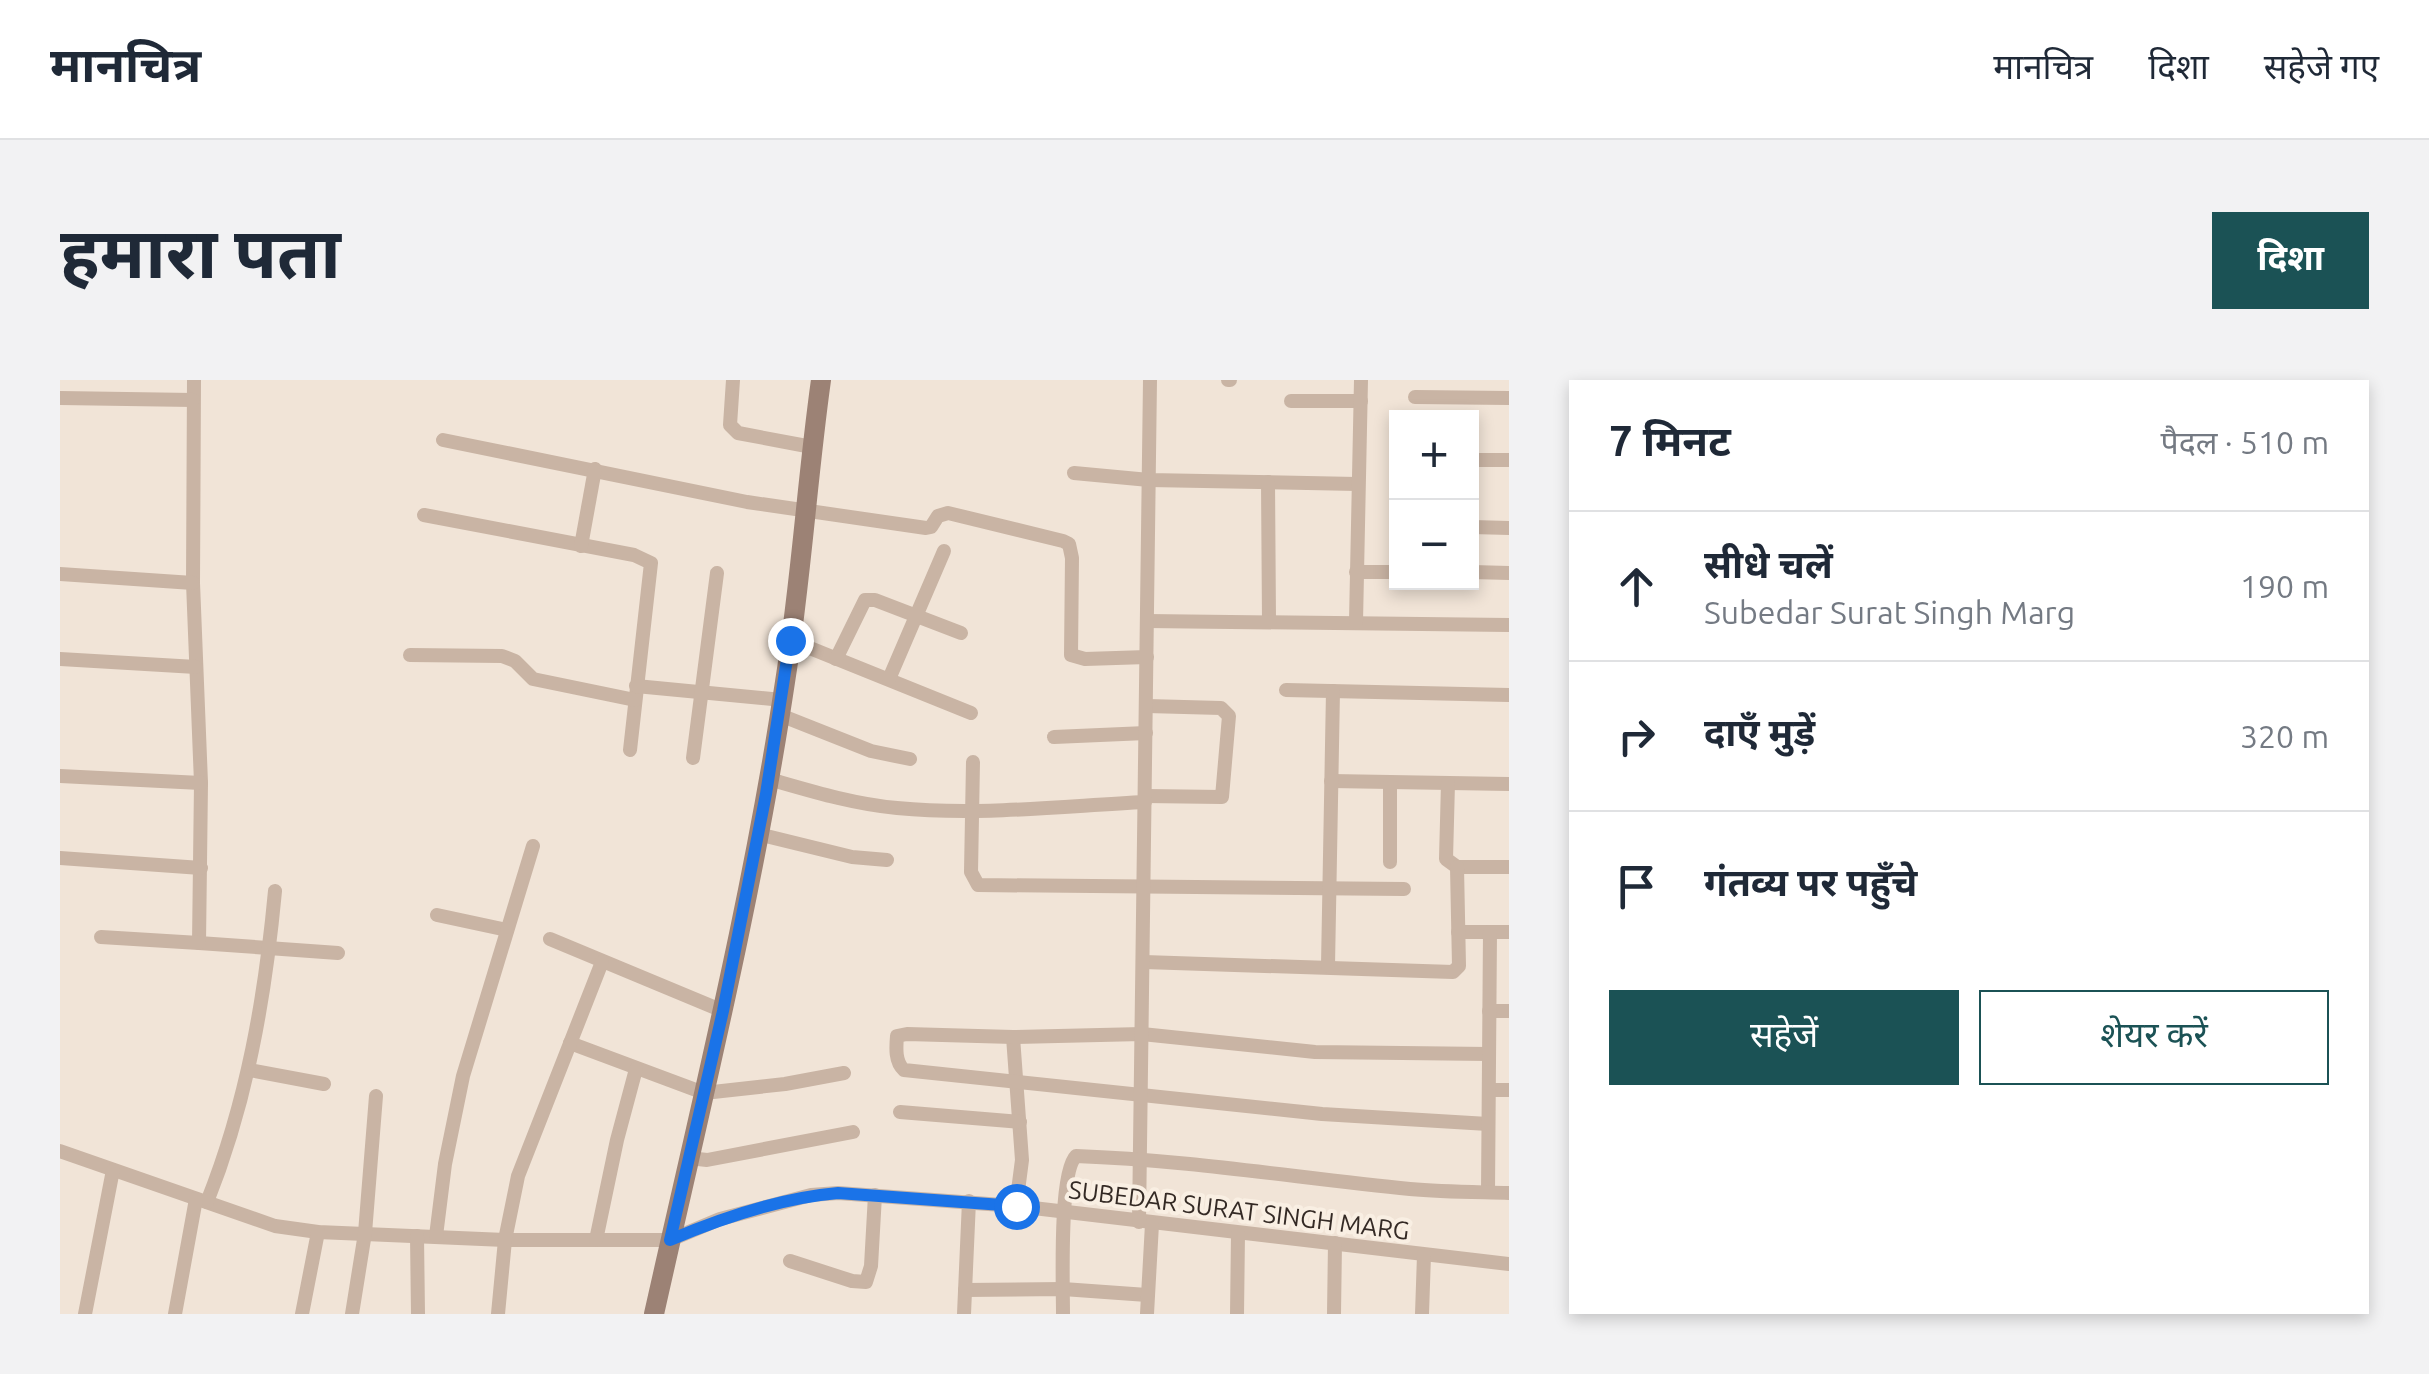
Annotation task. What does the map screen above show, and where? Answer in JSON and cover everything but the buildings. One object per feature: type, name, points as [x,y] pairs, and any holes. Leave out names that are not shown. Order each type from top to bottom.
[{"type":"street","points":[[194,380],[192,582],[201,784],[200,944]]},
{"type":"street","points":[[733,380],[730,425],[738,433],[812,447]]},
{"type":"street","points":[[654,1314],[723,1011],[769,778],[821,380]]},
{"type":"street","points":[[1148,1314],[1140,1158],[1150,380]]},
{"type":"street","points":[[1356,622],[1361,380]]},
{"type":"street","points":[[1415,397],[1509,398]]},
{"type":"street","points":[[60,398],[192,400]]},
{"type":"street","points":[[1292,400],[1360,400]]},
{"type":"street","points":[[443,440],[747,502],[926,528],[938,516],[948,514],[1063,541],[1069,544],[1072,558],[1071,655],[1085,659],[1147,657]]},
{"type":"street","points":[[1479,460],[1509,460]]},
{"type":"street","points":[[580,546],[595,469]]},
{"type":"street","points":[[1074,473],[1149,480],[1358,484]]},
{"type":"street","points":[[1268,482],[1269,621]]},
{"type":"street","points":[[424,515],[634,554],[651,563],[630,750]]},
{"type":"street","points":[[1479,527],[1509,528]]},
{"type":"street","points":[[889,679],[944,551]]},
{"type":"street","points":[[1356,572],[1389,572]]},
{"type":"street","points":[[1479,572],[1509,573]]},
{"type":"street","points":[[60,574],[192,582]]},
{"type":"street","points":[[692,758],[717,574]]},
{"type":"street","points":[[836,659],[865,600],[875,600],[961,633]]},
{"type":"street","points":[[1147,621],[1509,625]]},
{"type":"street","points":[[790,640],[971,713]]},
{"type":"street","points":[[410,655],[502,656],[516,661],[533,678],[635,693],[703,694],[781,708],[871,751],[910,759]]},
{"type":"street","points":[[60,660],[196,666]]},
{"type":"street","points":[[1286,690],[1509,695]]},
{"type":"street","points":[[1328,966],[1332,691]]},
{"type":"street","points":[[769,778],[832,797],[896,808],[971,811],[1222,797],[1229,716],[1220,708],[1147,706]]},
{"type":"street","points":[[1054,737],[1146,734]]},
{"type":"street","points":[[972,762],[972,872],[978,885],[1404,889]]},
{"type":"street","points":[[60,776],[201,784]]},
{"type":"street","points":[[1330,781],[1509,784]]},
{"type":"street","points":[[1390,783],[1390,862]]},
{"type":"street","points":[[1448,783],[1444,852],[1450,864],[1509,868]]},
{"type":"street","points":[[758,834],[852,857],[887,860]]},
{"type":"street","points":[[436,1236],[445,1164],[463,1076],[533,846]]},
{"type":"street","points":[[60,858],[201,868]]},
{"type":"street","points":[[1144,962],[1453,972],[1459,966],[1457,867]]},
{"type":"street","points":[[175,1314],[202,1200],[250,1070],[270,948],[274,892]]},
{"type":"street","points":[[437,915],[507,930]]},
{"type":"street","points":[[1458,932],[1509,932]]},
{"type":"street","points":[[1488,1192],[1490,932]]},
{"type":"street","points":[[102,937],[338,953]]},
{"type":"street","points":[[550,939],[723,1011]]},
{"type":"street","points":[[498,1314],[504,1240],[518,1176],[602,962]]},
{"type":"street","points":[[1490,1011],[1509,1010]]},
{"type":"street","points":[[1488,1124],[1322,1114],[904,1070],[898,1062],[897,1036],[1142,1034],[1314,1052],[1489,1054]]},
{"type":"street","points":[[1013,1037],[1022,1160],[1016,1206]]},
{"type":"street","points":[[570,1043],[704,1093],[785,1084],[844,1072]]},
{"type":"street","points":[[596,1240],[636,1069]]},
{"type":"street","points":[[250,1070],[324,1084]]},
{"type":"street","points":[[1489,1090],[1509,1090]]},
{"type":"street","points":[[352,1314],[365,1233],[376,1096]]},
{"type":"street","points":[[900,1112],[1020,1122]]},
{"type":"street","points":[[689,1158],[706,1160],[854,1132]]},
{"type":"street","points":[[60,1152],[275,1226],[318,1232],[504,1240],[670,1240]]},
{"type":"street","points":[[1063,1314],[1064,1212],[1073,1157],[1140,1158],[1412,1189],[1509,1193]]},
{"type":"street","points":[[86,1314],[113,1170]]},
{"type":"street","name":"SUBEDAR SURAT SINGH MARG","points":[[670,1240],[720,1219],[811,1195],[875,1195],[1016,1206],[1509,1264]]},
{"type":"street","points":[[790,1261],[866,1282],[872,1266],[875,1195]]},
{"type":"street","points":[[964,1314],[969,1201]]},
{"type":"street","points":[[302,1314],[318,1232]]},
{"type":"street","points":[[1237,1314],[1238,1234]]},
{"type":"street","points":[[418,1236],[418,1314]]},
{"type":"street","points":[[1334,1314],[1335,1243]]},
{"type":"street","points":[[1422,1314],[1424,1255]]},
{"type":"street","points":[[965,1290],[1063,1289],[1148,1295]]},
{"type":"route","points":[[790,640],[766,794],[723,1011],[670,1240],[720,1219],[811,1195],[838,1193],[1016,1206]]}]
